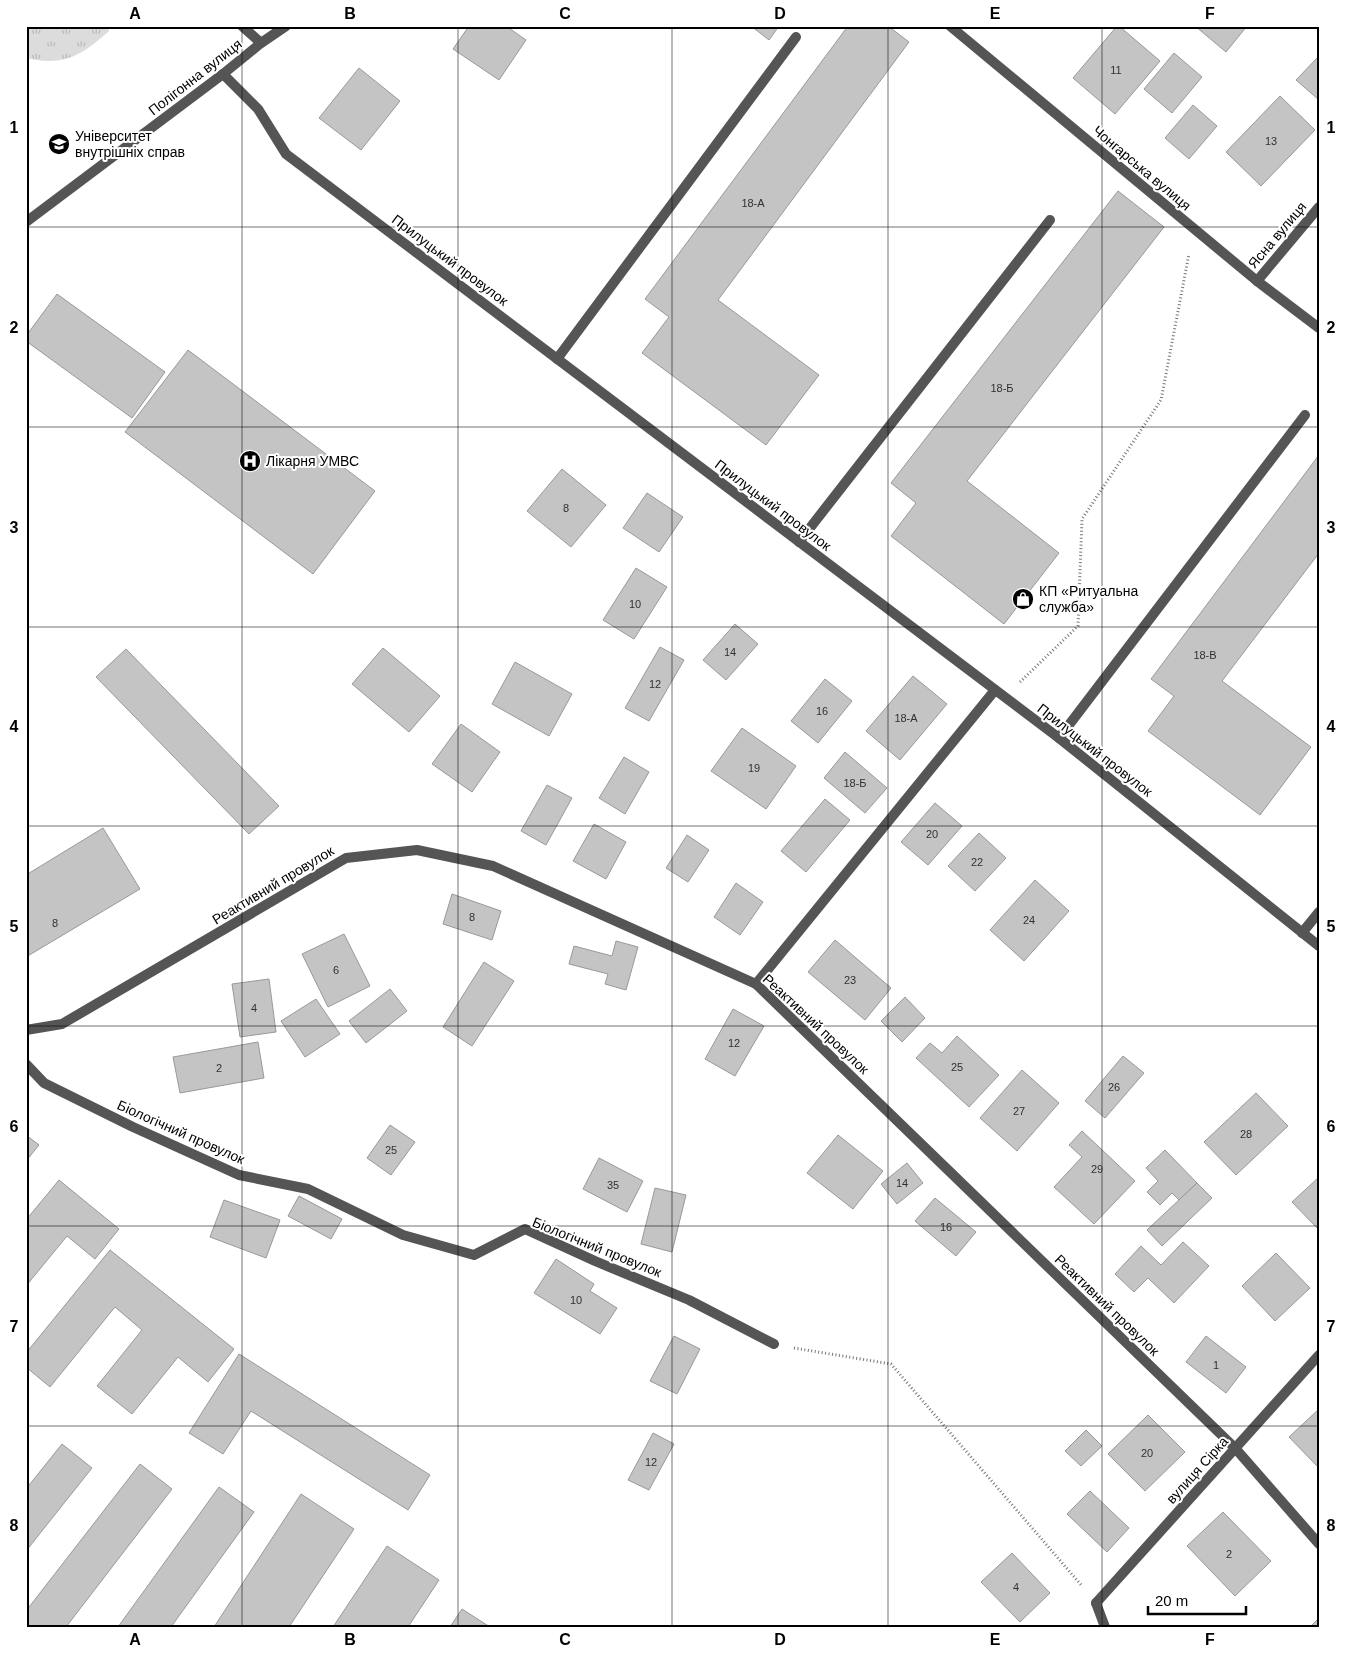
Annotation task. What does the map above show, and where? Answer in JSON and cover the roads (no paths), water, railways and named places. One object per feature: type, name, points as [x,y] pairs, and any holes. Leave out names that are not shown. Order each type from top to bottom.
[{"type":"street","points":[[242,26],[261,43]]},
{"type":"street","name":"Полігонна вулиця","points":[[26,222],[286,26]]},
{"type":"street","name":"Чонгарська вулиця","points":[[950,26],[1257,281],[1319,328]]},
{"type":"street","points":[[557,359],[796,37]]},
{"type":"street","name":"Прилуцький провулок","points":[[223,74],[258,109],[286,154],[1059,738],[1319,946]]},
{"type":"street","name":"Ясна вулиця","points":[[1257,281],[1319,207]]},
{"type":"street","points":[[799,542],[1050,220]]},
{"type":"street","points":[[1059,738],[1305,415]]},
{"type":"street","points":[[756,984],[994,690]]},
{"type":"street","name":"Реактивний провулок","points":[[26,1030],[62,1024],[346,858],[417,850],[493,866],[756,984],[1235,1448],[1319,1544]]},
{"type":"street","points":[[1302,933],[1319,912]]},
{"type":"street","name":"Біологічний провулок","points":[[26,1064],[44,1083],[133,1127],[239,1175],[308,1189],[403,1235],[474,1255],[525,1229],[595,1261],[689,1300],[774,1344]]},
{"type":"street","name":"вулиця Сірка","points":[[1105,1627],[1096,1603],[1319,1355]]},
{"type":"place","name":"Університет внутрішніх справ","points":[[59,144]]},
{"type":"place","name":"Лікарня УМВС","points":[[250,461]]},
{"type":"place","name":"КП «Ритуальна служба»","points":[[1023,599]]}]
